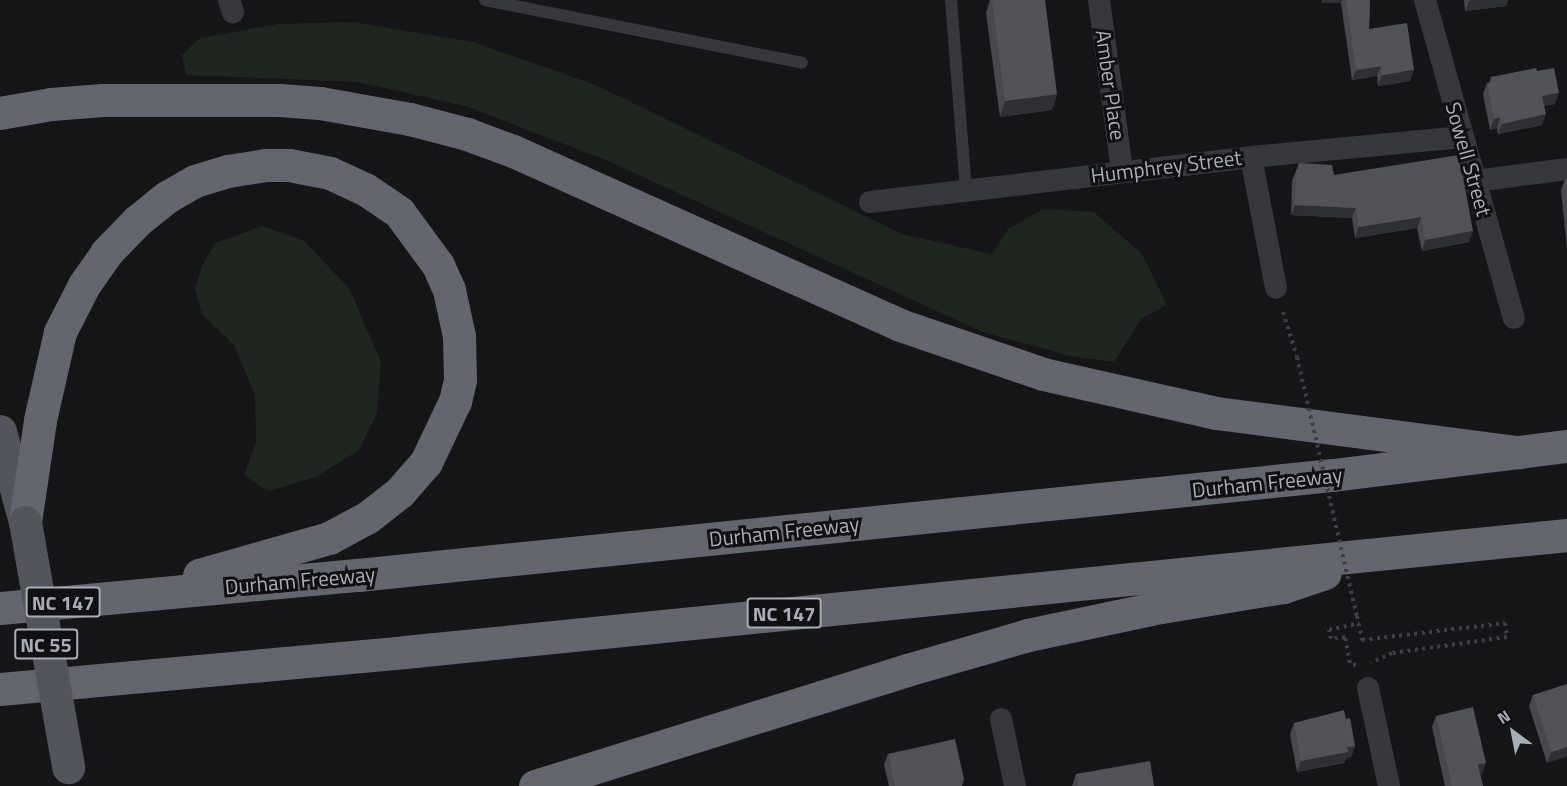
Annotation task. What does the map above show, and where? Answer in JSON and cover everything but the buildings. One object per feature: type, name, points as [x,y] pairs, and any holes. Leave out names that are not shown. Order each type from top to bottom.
[{"type":"highway","points":[[0,113],[51,104],[103,99],[279,100],[320,103],[410,119],[467,134],[513,151],[900,325],[1043,374],[1216,413],[1518,452]]},
{"type":"highway","points":[[25,522],[40,420],[60,332],[89,277],[106,253],[137,221],[166,197],[195,181],[228,171],[265,165],[289,165],[330,173],[365,189],[399,212],[438,265],[449,290],[459,336],[461,370],[455,401],[426,462],[400,492],[368,516],[328,538],[125,597]]},
{"type":"highway","name":"Durham Freeway","points":[[0,608],[1333,475],[1567,446]]},
{"type":"highway","name":"NC 147","points":[[0,689],[382,655],[1567,535]]},
{"type":"highway","points":[[535,786],[907,670],[1028,635],[1161,607],[1283,587],[1387,552]]},
{"type":"main road","name":"NC 55","points":[[0,431],[25,522],[70,776]]},
{"type":"street","name":"Amber Place","points":[[1099,0],[1122,171]]},
{"type":"street","name":"Sowell Street","points":[[1425,0],[1514,318]]},
{"type":"street","name":"Humphrey Street","points":[[870,202],[1122,171],[1463,137]]},
{"type":"street","points":[[1251,157],[1276,288]]},
{"type":"street","points":[[1475,181],[1567,169]]},
{"type":"street","points":[[1365,678],[1389,786]]},
{"type":"street","points":[[1001,719],[1015,786]]},
{"type":"lane","points":[[485,0],[802,63]]},
{"type":"lane","points":[[951,0],[966,191]]},
{"type":"path","points":[[1276,288],[1297,357],[1362,640],[1505,623],[1507,637],[1392,653]]},
{"type":"path","points":[[1359,623],[1329,630],[1331,639],[1346,637],[1350,663],[1365,678]]},
{"type":"shaded area","points":[[352,22],[473,42],[598,86],[902,234],[992,254],[1008,229],[1043,209],[1094,212],[1142,254],[1167,305],[1141,319],[1114,362],[1070,356],[983,332],[608,161],[469,107],[358,82],[186,75],[182,55],[200,38],[278,24]]},
{"type":"shaded area","points":[[262,226],[304,241],[349,288],[381,362],[377,413],[359,450],[316,477],[268,491],[244,475],[256,443],[255,395],[234,345],[202,314],[195,290],[202,266],[215,243]]}]
